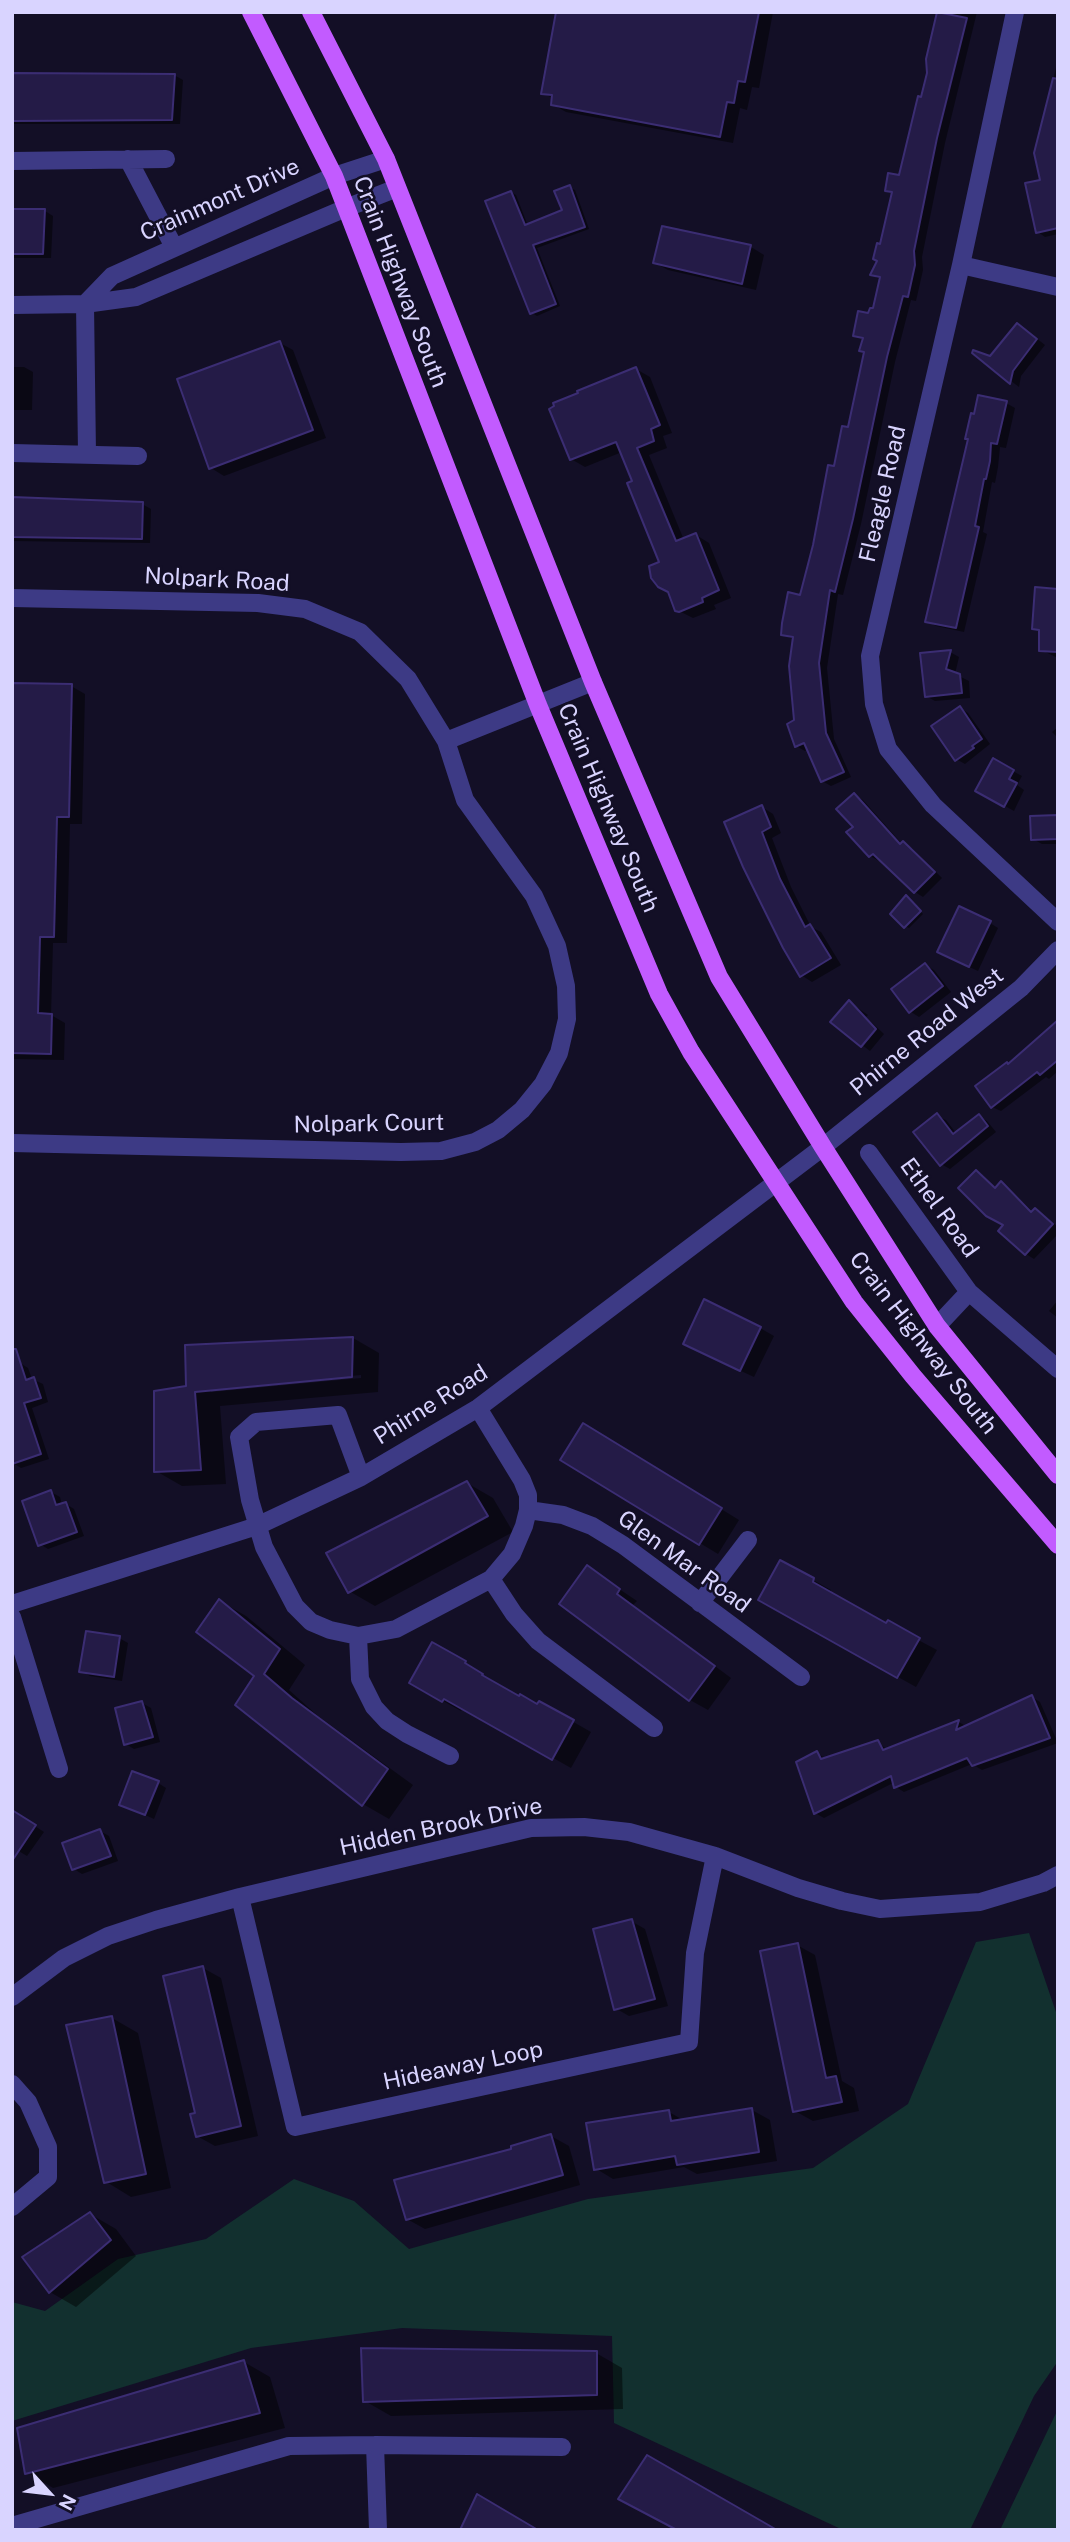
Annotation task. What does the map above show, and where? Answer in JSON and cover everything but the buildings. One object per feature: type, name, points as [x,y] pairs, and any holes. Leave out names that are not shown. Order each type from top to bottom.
[{"type":"main road","name":"Crain Highway South","points":[[251,12],[334,176],[538,705],[659,994],[691,1052],[853,1302],[1058,1545]]},
{"type":"main road","name":"Crain Highway South","points":[[311,12],[386,159],[593,682],[719,977],[937,1326],[1058,1475]]},
{"type":"street","name":"Fleagle Road","points":[[1015,12],[961,265],[870,656],[874,704],[888,749],[933,805],[1058,922]]},
{"type":"street","points":[[128,159],[174,247]]},
{"type":"street","points":[[12,161],[166,159]]},
{"type":"street","name":"Crainmont Drive","points":[[85,304],[113,276],[334,176],[386,159]]},
{"type":"street","points":[[12,305],[85,304],[136,297],[397,188]]},
{"type":"street","points":[[961,265],[1058,287]]},
{"type":"street","points":[[85,304],[87,454]]},
{"type":"street","points":[[12,453],[138,456]]},
{"type":"street","name":"Nolpark Road","points":[[12,598],[258,603],[305,609],[360,632],[408,679],[446,741]]},
{"type":"street","points":[[446,741],[593,682]]},
{"type":"street","name":"Nolpark Court","points":[[12,1143],[441,1151],[475,1142],[498,1130],[522,1110],[543,1084],[559,1053],[567,1019],[566,986],[557,946],[534,896],[465,800],[446,741]]},
{"type":"street","name":"Phirne Road West","points":[[823,1147],[1021,988],[1058,950]]},
{"type":"street","name":"Phirne Road","points":[[12,1604],[257,1526],[361,1477],[478,1408],[823,1147]]},
{"type":"street","name":"Ethel Road","points":[[869,1153],[969,1292],[1058,1369]]},
{"type":"street","name":"Ethel Road","points":[[937,1326],[969,1292]]},
{"type":"street","points":[[361,1477],[338,1415],[256,1422],[239,1437],[257,1526],[264,1547],[295,1606],[312,1622],[330,1630],[358,1636],[396,1629],[491,1579],[512,1555],[528,1510],[527,1495],[522,1480],[478,1408]]},
{"type":"street","name":"Glen Mar Road","points":[[528,1510],[562,1515],[592,1526],[623,1545],[801,1677]]},
{"type":"street","points":[[700,1603],[748,1540]]},
{"type":"street","points":[[491,1579],[514,1614],[538,1641],[654,1728]]},
{"type":"street","points":[[12,1617],[60,1769]]},
{"type":"street","points":[[358,1636],[360,1679],[374,1706],[387,1721],[450,1756]]},
{"type":"street","name":"Hidden Brook Drive","points":[[12,1997],[64,1958],[108,1937],[156,1920],[240,1897],[531,1828],[584,1827],[629,1832],[715,1856],[798,1888],[880,1909],[980,1902],[1043,1883],[1058,1875]]},
{"type":"street","name":"Hideaway Loop","points":[[240,1897],[295,2127],[689,2042],[695,1954],[715,1856]]},
{"type":"street","points":[[12,2084],[28,2102],[48,2147],[48,2178],[12,2207]]},
{"type":"street","points":[[375,2445],[378,2530]]},
{"type":"street","points":[[12,2526],[289,2446],[562,2447]]},
{"type":"green space","points":[[1029,1933],[1058,2018],[1058,2361],[1034,2396],[970,2530],[843,2530],[614,2423],[612,2336],[402,2328],[251,2348],[12,2421],[12,2302],[45,2311],[118,2259],[206,2239],[294,2179],[354,2201],[409,2249],[588,2199],[813,2168],[908,2104],[976,1942]]},
{"type":"green space","points":[[1058,2409],[1058,2530],[1000,2530]]}]
